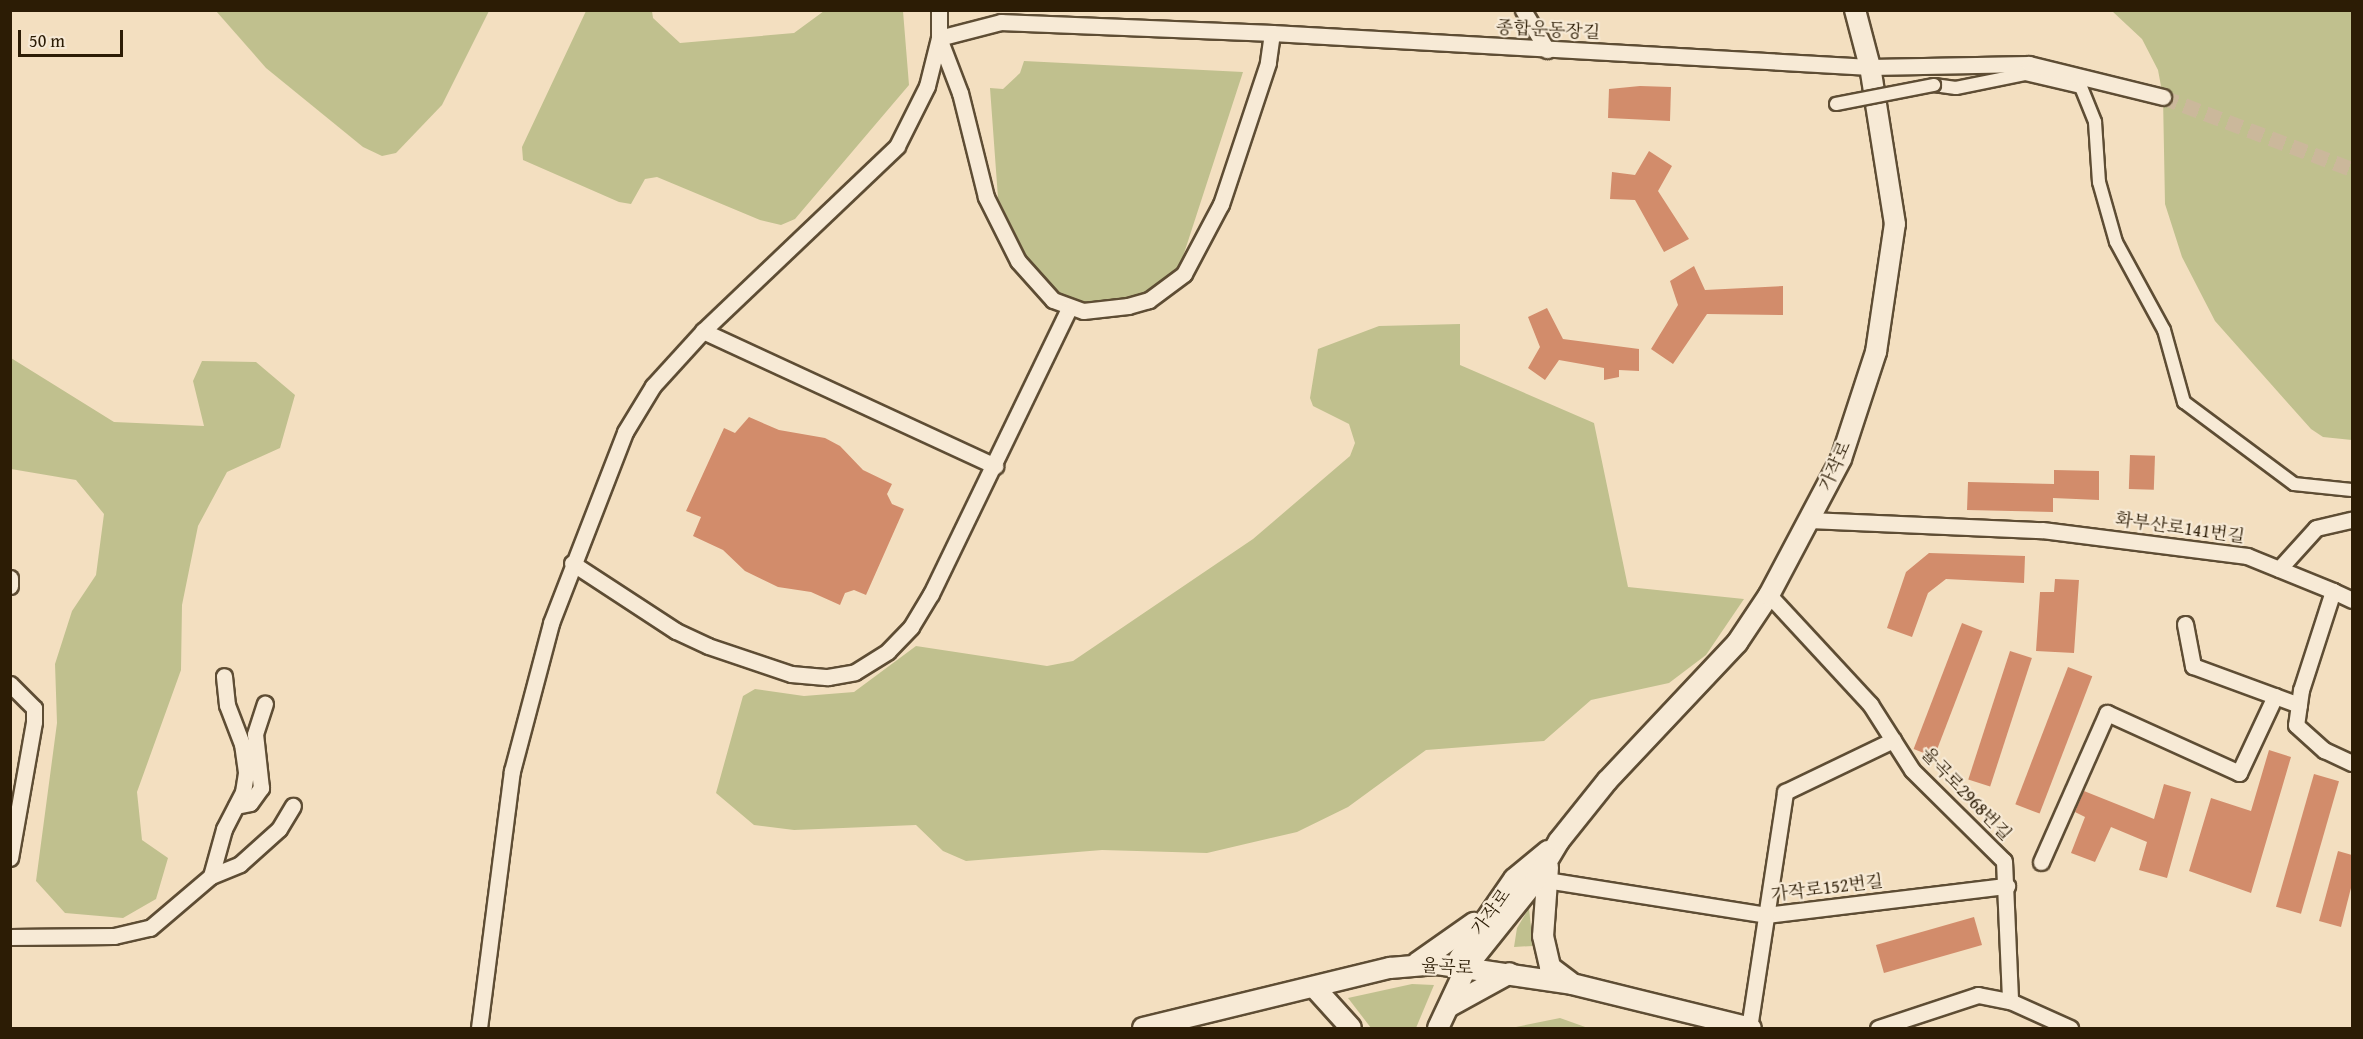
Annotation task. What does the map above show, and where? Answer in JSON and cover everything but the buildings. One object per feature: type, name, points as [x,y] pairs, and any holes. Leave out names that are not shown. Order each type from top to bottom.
[{"type":"street","points":[[480,1029],[512,771],[551,622],[572,563],[625,432],[653,386],[703,331],[897,146],[927,86],[939,38],[939,10]]},
{"type":"street","points":[[1523,10],[1547,50]]},
{"type":"street","name":"가작로","points":[[1438,1029],[1448,1007],[1461,966],[1607,781],[1737,643],[1769,595],[1841,459],[1876,352],[1895,224],[1870,67],[1855,10]]},
{"type":"street","name":"종합운동장길","points":[[939,38],[1001,22],[1272,33],[1870,67],[2029,64],[2163,98]]},
{"type":"street","points":[[939,38],[960,93],[973,160],[1003,235],[1035,282],[1069,309],[1105,310],[1149,300],[1184,274],[1221,204],[1268,63],[1272,33]]},
{"type":"street","points":[[1836,104],[1934,85],[1956,88],[2025,74],[2081,87],[2095,122],[2100,182],[2116,242],[2164,330],[2184,402],[2294,484],[2352,490]]},
{"type":"street","points":[[572,563],[676,631],[716,649],[791,674],[828,677],[855,672],[888,651],[911,627],[995,466],[1069,309]]},
{"type":"street","points":[[703,331],[995,466]]},
{"type":"street","name":"화부산로141번길","points":[[1809,520],[2042,530],[2247,556],[2352,600]]},
{"type":"street","points":[[2279,569],[2316,528],[2352,520]]},
{"type":"street","points":[[10,578],[10,586]]},
{"type":"street","points":[[2332,591],[2299,705],[2296,725],[2324,750],[2352,763]]},
{"type":"street","name":"율곡로2968번길","points":[[1769,595],[1870,704],[1912,770],[2004,861],[2007,886],[2010,1001]]},
{"type":"street","points":[[2185,624],[2193,666],[2299,705]]},
{"type":"street","points":[[211,876],[246,772],[242,744],[227,705],[224,676]]},
{"type":"street","points":[[10,684],[34,708],[34,722],[10,858]]},
{"type":"street","points":[[2041,862],[2107,713],[2239,773],[2275,696]]},
{"type":"street","points":[[236,806],[250,803],[261,788],[255,734],[265,704]]},
{"type":"street","points":[[1750,1028],[1785,792],[1893,740]]},
{"type":"street","points":[[10,937],[114,936],[150,928],[211,876],[240,864],[279,829],[293,806]]},
{"type":"street","points":[[1554,849],[1546,880],[1541,917],[1550,967],[1572,984]]},
{"type":"street","name":"가작로","points":[[1423,1029],[1514,879],[1554,849]]},
{"type":"street","points":[[1415,964],[1468,930],[1514,879]]},
{"type":"street","name":"가작로152번길","points":[[1546,880],[1766,915],[2007,886]]},
{"type":"street","name":"율곡로","points":[[1143,1029],[1415,964],[1461,966],[1572,984],[1723,1025],[1750,1028]]},
{"type":"street","points":[[1448,1007],[1464,994],[1510,973]]},
{"type":"street","points":[[1314,987],[1351,1029]]},
{"type":"street","points":[[1878,1029],[1978,995],[2010,1001],[2070,1029]]},
{"type":"green space","points":[[216,11],[489,11],[442,105],[396,153],[382,156],[363,147],[266,68]]},
{"type":"green space","points":[[586,11],[652,11],[653,18],[680,43],[794,33],[824,11],[903,11],[909,85],[795,219],[781,225],[760,220],[657,177],[645,179],[631,204],[619,202],[523,160],[522,147]]},
{"type":"green space","points":[[2112,11],[2352,11],[2352,440],[2323,437],[2311,429],[2215,321],[2182,257],[2165,204],[2163,97],[2158,70],[2142,39]]},
{"type":"green space","points":[[1024,61],[1243,72],[1177,275],[1146,294],[1110,304],[1081,302],[1056,292],[1026,255],[998,198],[990,88],[1003,89],[1020,73]]},
{"type":"green space","points":[[1460,324],[1460,365],[1594,423],[1628,587],[1744,599],[1706,655],[1669,683],[1591,700],[1544,741],[1426,750],[1348,807],[1297,832],[1207,853],[1102,850],[966,861],[943,851],[916,825],[794,830],[754,825],[716,793],[743,696],[755,689],[804,696],[854,692],[916,646],[1047,666],[1073,661],[1253,539],[1350,456],[1355,443],[1349,424],[1313,406],[1310,398],[1318,349],[1379,326]]},
{"type":"green space","points":[[11,358],[114,422],[204,426],[193,381],[202,361],[256,362],[295,395],[280,448],[227,472],[198,526],[182,605],[181,670],[137,792],[142,840],[168,858],[156,899],[123,918],[65,913],[36,881],[57,723],[55,664],[72,611],[96,575],[104,514],[76,480],[11,469]]},
{"type":"green space","points":[[1529,908],[1533,946],[1514,947],[1517,928]]},
{"type":"green space","points":[[1412,984],[1434,985],[1416,1028],[1371,1028],[1348,998]]},
{"type":"green space","points":[[1560,1018],[1588,1028],[1511,1028]]},
{"type":"tunnel","points":[[2163,97],[2352,169]]}]
